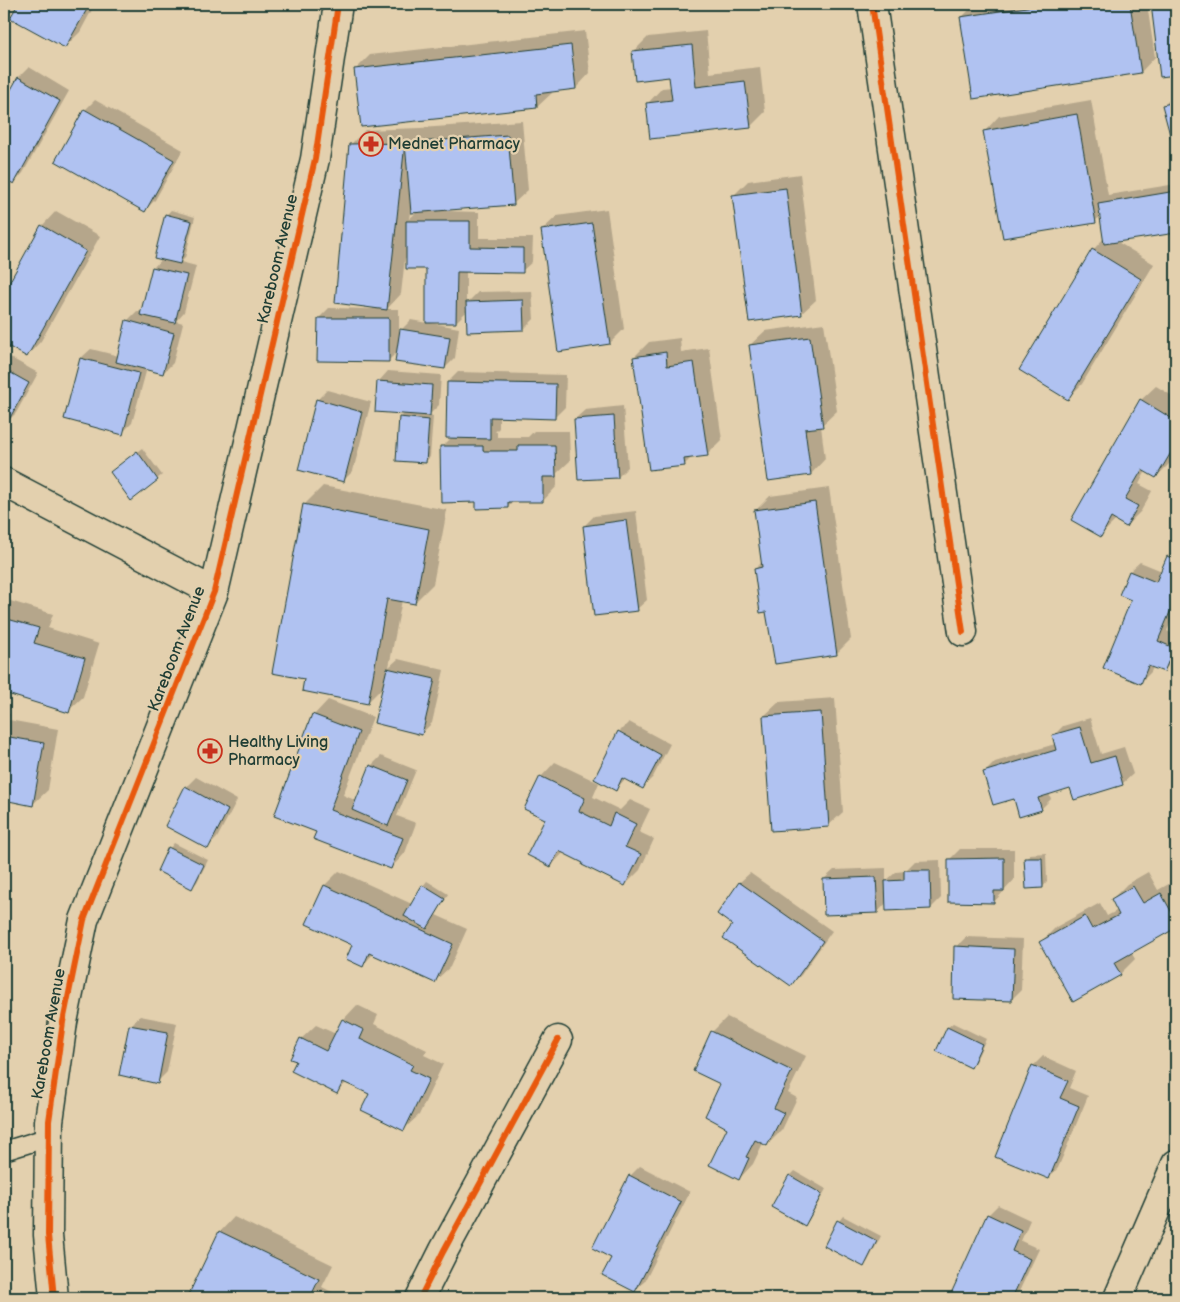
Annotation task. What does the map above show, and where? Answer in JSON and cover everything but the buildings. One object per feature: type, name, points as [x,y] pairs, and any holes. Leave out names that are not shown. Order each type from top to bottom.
[{"type":"street","name":"Kareboom Avenue","points":[[54,1298],[48,1235],[49,1121],[63,1022],[84,920],[214,592],[315,159],[338,4]]},
{"type":"street","points":[[872,4],[963,632]]},
{"type":"street","points":[[4,482],[214,592]]},
{"type":"street","points":[[420,1298],[558,1040]]},
{"type":"street","points":[[1118,1298],[1176,1164]]},
{"type":"lane","points":[[4,1151],[49,1137]]},
{"type":"cycle path","points":[[54,1298],[48,1235],[49,1121],[63,1022],[84,920],[214,592],[315,159],[338,4]]},
{"type":"cycle path","points":[[872,4],[963,632]]},
{"type":"cycle path","points":[[420,1298],[558,1040]]},
{"type":"place","name":"Mednet Pharmacy","points":[[371,144]]},
{"type":"place","name":"Healthy Living Pharmacy","points":[[210,751]]}]
